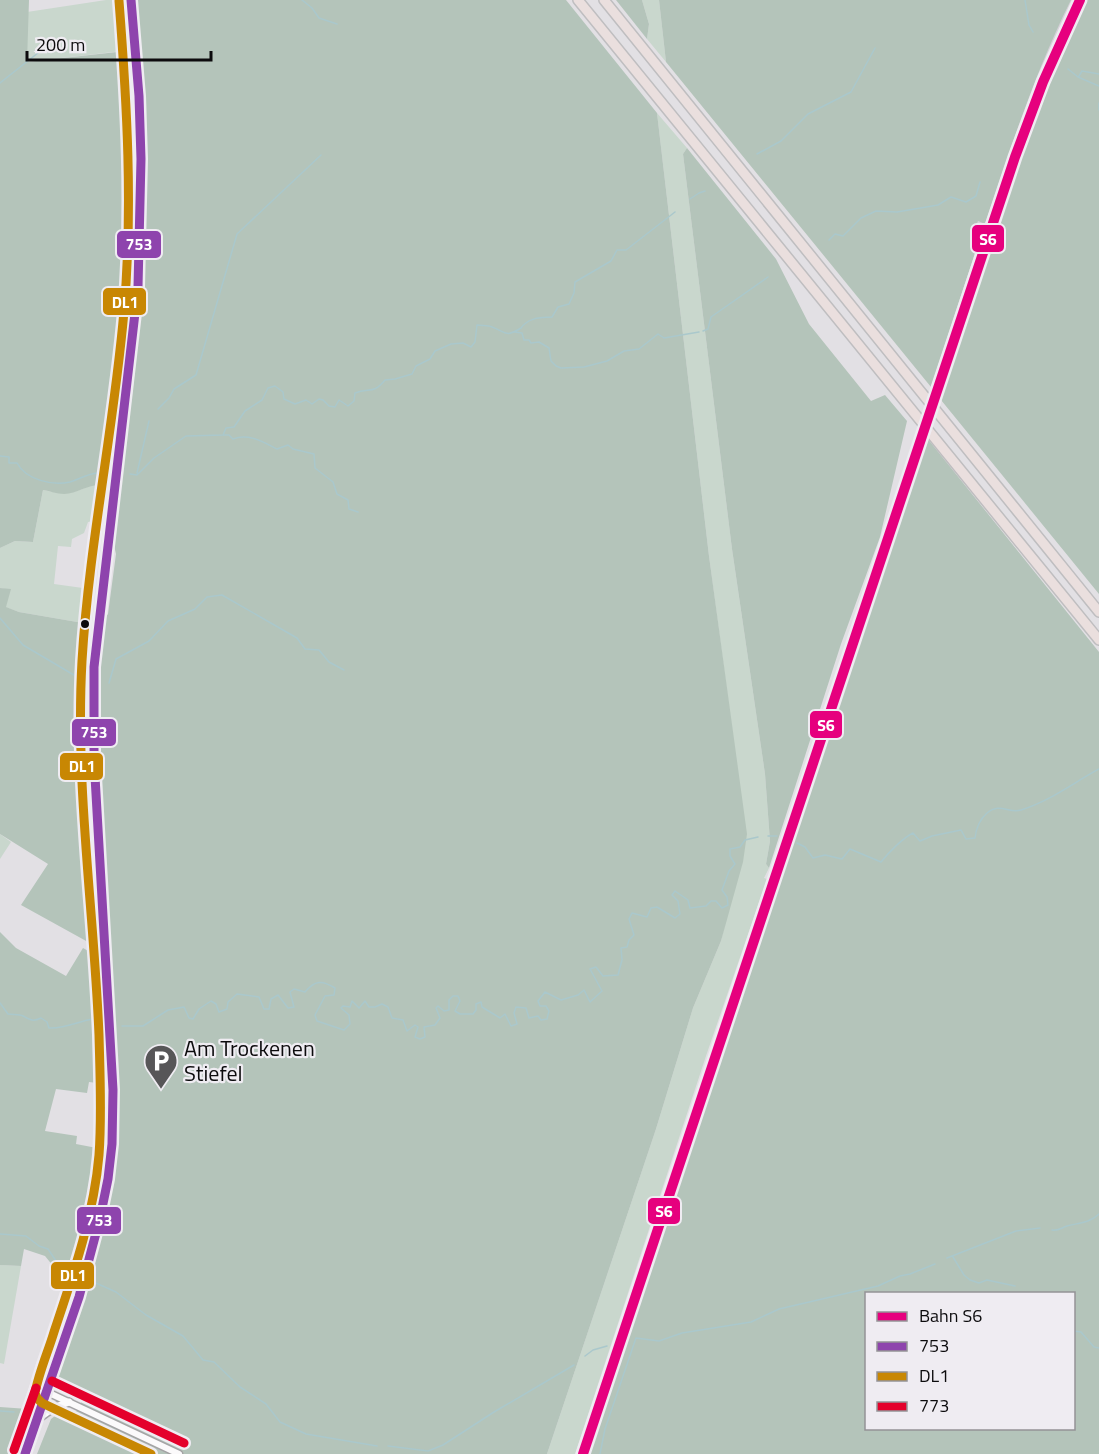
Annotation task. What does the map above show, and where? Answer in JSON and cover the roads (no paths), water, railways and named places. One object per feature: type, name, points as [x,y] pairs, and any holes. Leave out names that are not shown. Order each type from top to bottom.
[{"type":"highway","points":[[578,0],[1099,640]]},
{"type":"highway","points":[[604,0],[1099,612]]},
{"type":"main road","points":[[25,1454],[79,1298],[100,1218],[112,1144],[113,1090],[108,977],[94,759],[94,667],[138,287],[141,219],[139,96],[131,0]]},
{"type":"main road","points":[[37,1420],[49,1410],[69,1402]]},
{"type":"street","points":[[47,1392],[179,1454]]},
{"type":"waterway","points":[[302,0],[319,18],[337,24]]},
{"type":"waterway","points":[[1025,0],[1029,25],[1033,32]]},
{"type":"waterway","points":[[0,83],[48,45]]},
{"type":"waterway","points":[[757,154],[781,141],[808,114],[851,92],[875,48]]},
{"type":"waterway","points":[[1068,69],[1078,77],[1099,86]]},
{"type":"waterway","points":[[1079,76],[1082,71],[1099,74]]},
{"type":"waterway","points":[[1099,103],[1099,110]]},
{"type":"waterway","points":[[158,409],[174,389],[196,375],[237,234],[321,155]]},
{"type":"waterway","points":[[829,240],[835,234],[843,236],[861,218],[876,211],[897,212],[938,205],[951,197],[966,202],[976,196],[980,182]]},
{"type":"waterway","points":[[690,199],[705,191]]},
{"type":"waterway","points":[[130,474],[137,475],[154,458],[186,436],[223,435],[226,428],[234,427],[245,411],[262,400],[268,388],[275,386],[283,392],[284,399],[295,404],[306,400],[312,404],[319,399],[329,406],[335,407],[339,400],[348,406],[354,401],[355,393],[377,388],[385,380],[412,374],[416,366],[430,359],[435,351],[451,344],[463,343],[471,347],[475,342],[477,325],[490,326],[508,333],[516,331],[531,320],[552,317],[558,307],[569,304],[574,293],[575,282],[611,261],[617,250],[626,250],[675,212]]},
{"type":"waterway","points":[[703,331],[708,329],[711,317],[768,277]]},
{"type":"waterway","points":[[515,332],[522,333],[524,340],[529,340],[531,343],[539,342],[549,348],[551,361],[561,368],[584,367],[607,361],[624,351],[639,349],[658,334],[664,338],[699,332]]},
{"type":"waterway","points":[[137,473],[149,421]]},
{"type":"waterway","points":[[223,435],[229,435],[233,439],[250,438],[277,449],[288,445],[293,449],[314,454],[315,468],[333,482],[337,494],[348,500],[349,509],[358,512]]},
{"type":"waterway","points":[[0,456],[9,457],[9,463],[17,463],[33,478],[48,482],[70,482],[98,473]]},
{"type":"waterway","points":[[109,683],[116,659],[149,641],[168,621],[195,609],[207,597],[222,595],[297,638],[305,649],[319,650],[329,662],[344,670]]},
{"type":"waterway","points":[[0,618],[23,645],[79,678]]},
{"type":"waterway","points":[[797,843],[805,847],[813,858],[825,855],[842,859],[850,849],[881,862],[913,833],[920,841],[961,830],[966,839],[975,838],[980,822],[992,810],[1000,808],[1017,811],[1032,806],[1099,769]]},
{"type":"waterway","points":[[768,836],[777,836]]},
{"type":"waterway","points":[[122,1026],[143,1026],[168,1010],[184,1007],[189,1018],[193,1019],[199,1009],[211,1001],[216,1004],[219,1012],[227,1009],[228,1002],[237,994],[259,997],[264,1009],[269,1009],[271,999],[278,995],[288,1008],[294,1007],[290,992],[294,989],[305,992],[315,983],[335,988],[334,995],[325,996],[315,1015],[317,1021],[344,1030],[350,1024],[349,1015],[341,1008],[350,1007],[352,1001],[359,1008],[365,1001],[369,1007],[382,1004],[388,1007],[392,1018],[403,1020],[407,1031],[415,1025],[418,1027],[415,1037],[420,1039],[425,1037],[424,1027],[435,1025],[440,1018],[436,1008],[438,1006],[444,1011],[449,1010],[449,1000],[453,996],[458,996],[460,1001],[455,1011],[460,1014],[473,1014],[476,1004],[481,1002],[482,1007],[500,1018],[505,1014],[511,1026],[517,1024],[514,1013],[516,1007],[526,1008],[529,1018],[538,1016],[541,1020],[547,1019],[549,1011],[546,1006],[540,1006],[538,1001],[545,992],[561,1000],[578,995],[584,990],[590,1002],[602,991],[590,969],[596,967],[603,976],[618,975],[622,960],[621,948],[627,947],[634,935],[629,919],[632,913],[647,917],[651,908],[657,907],[675,918],[680,914],[678,901],[672,895],[675,891],[688,900],[690,908],[706,906],[711,901],[716,901],[722,908],[728,905],[727,897],[722,890],[729,871],[735,864],[730,856],[730,849],[740,847],[745,840],[758,837]]},
{"type":"waterway","points":[[0,1003],[8,1014],[21,1015],[32,1020],[41,1018],[47,1022],[49,1028],[92,1019]]},
{"type":"waterway","points":[[1052,1230],[1088,1221],[1099,1214]]},
{"type":"waterway","points":[[947,1258],[1016,1231],[1040,1228]]},
{"type":"waterway","points":[[0,1234],[26,1236],[39,1246],[48,1249],[58,1264],[83,1277]]},
{"type":"waterway","points":[[953,1257],[964,1275],[970,1280],[979,1283],[987,1280],[1015,1286]]},
{"type":"waterway","points":[[600,1454],[605,1429],[636,1338],[659,1341],[682,1333],[751,1322],[779,1309],[878,1286],[935,1264]]},
{"type":"waterway","points":[[87,1279],[116,1292],[146,1315],[183,1336],[203,1360],[214,1362],[240,1387],[266,1404],[280,1422],[306,1434],[377,1446]]},
{"type":"waterway","points":[[1075,1331],[1081,1332],[1094,1347],[1099,1348]]},
{"type":"waterway","points":[[585,1356],[593,1350],[607,1346]]},
{"type":"waterway","points":[[388,1446],[428,1451],[443,1445],[574,1365]]},
{"type":"waterway","points":[[0,1411],[14,1412]]},
{"type":"rail line","name":"S6","points":[[583,1454],[1015,157],[1043,82],[1080,0]]},
{"type":"place","name":"Am Trockenen Stiefel","points":[[161,1090]]}]
